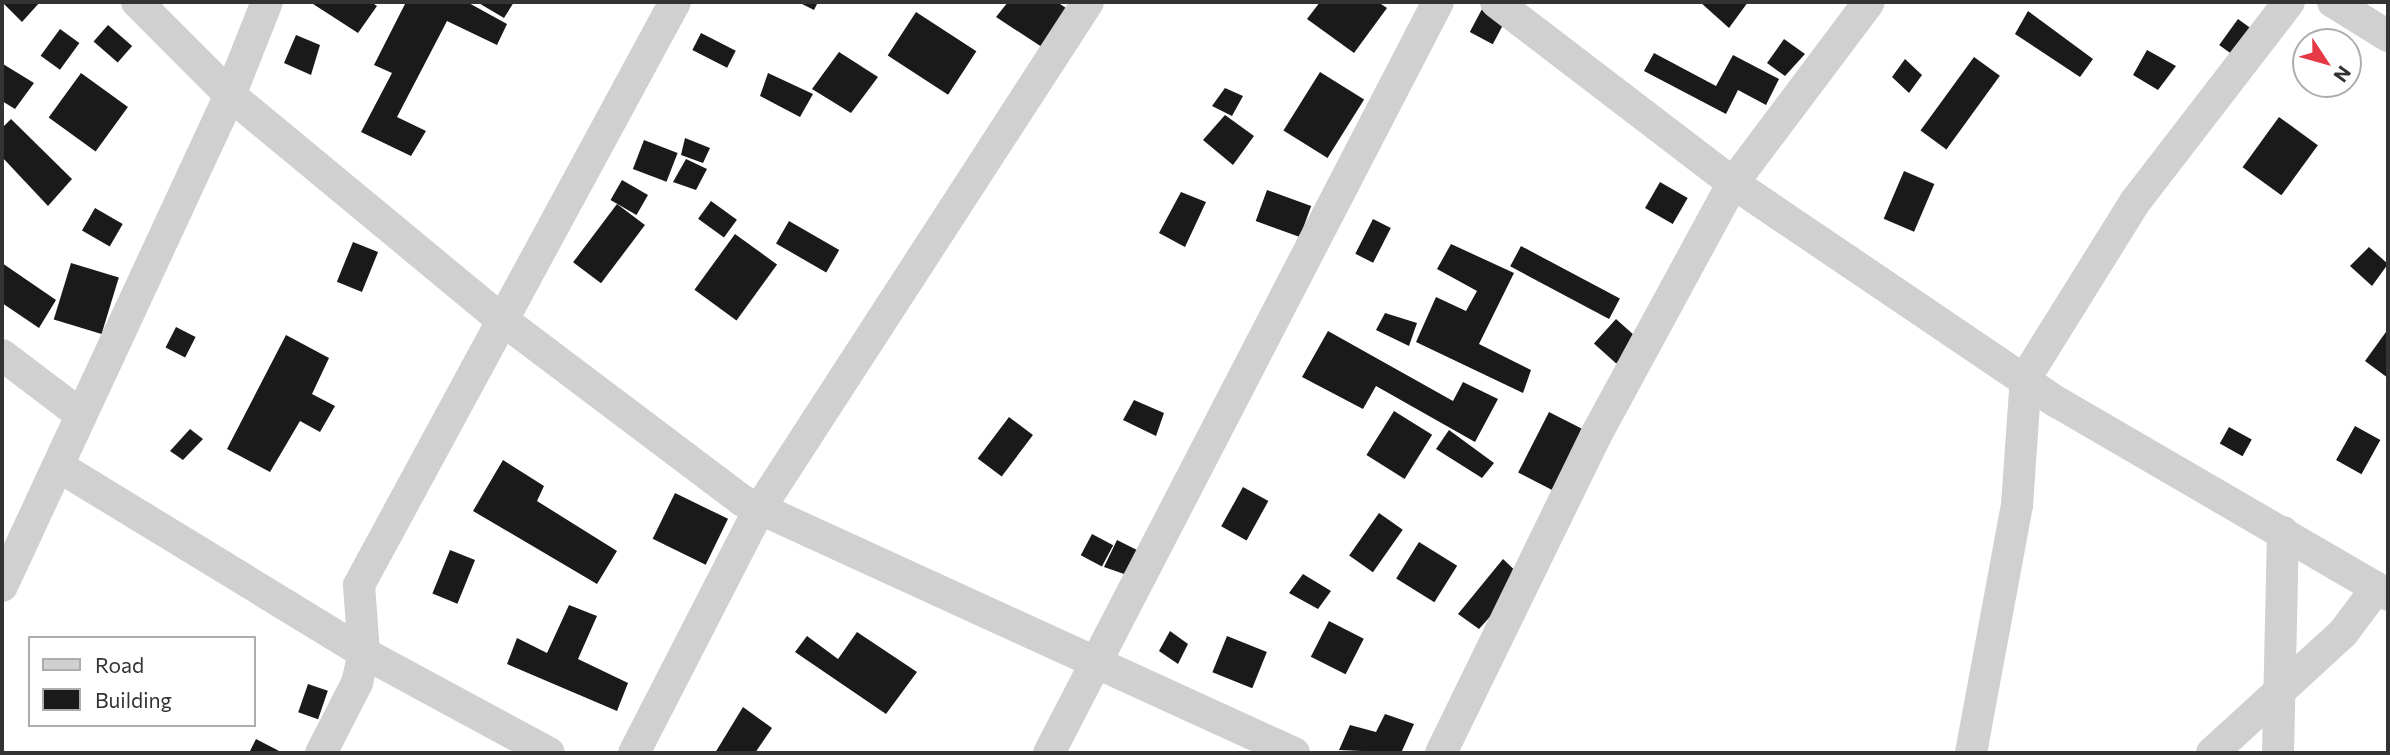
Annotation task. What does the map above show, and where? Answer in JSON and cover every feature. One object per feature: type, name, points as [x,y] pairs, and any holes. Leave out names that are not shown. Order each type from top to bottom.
[{"type":"street","points":[[136,2],[230,95],[500,318],[760,508],[1100,660],[1294,753]]},
{"type":"street","points":[[2,586],[230,95],[267,2]]},
{"type":"street","points":[[321,753],[364,653],[359,585],[500,318],[675,2]]},
{"type":"street","points":[[634,753],[760,508],[1088,2]]},
{"type":"street","points":[[1049,753],[1100,660],[1438,2]]},
{"type":"street","points":[[1496,2],[1733,183],[2026,377],[2057,402],[2382,592],[2343,633],[2212,753]]},
{"type":"street","points":[[1441,753],[1596,435],[1733,183],[1869,2]]},
{"type":"street","points":[[1971,753],[2017,505],[2026,377],[2135,202],[2289,2]]},
{"type":"street","points":[[2333,2],[2388,36]]},
{"type":"street","points":[[2,355],[82,415]]},
{"type":"street","points":[[58,466],[364,653],[549,753]]},
{"type":"street","points":[[2278,753],[2284,686],[2283,533]]},
{"type":"building","points":[[2,2],[40,2],[22,22]]},
{"type":"building","points":[[310,2],[371,2],[377,6],[358,33]]},
{"type":"building","points":[[406,2],[467,2],[507,24],[497,45],[447,21],[397,117],[426,131],[411,156],[361,132],[392,73],[374,65]]},
{"type":"building","points":[[477,2],[514,2],[504,18]]},
{"type":"building","points":[[798,2],[818,2],[814,10]]},
{"type":"building","points":[[1008,2],[1057,2],[1075,14],[1048,51],[996,17]]},
{"type":"building","points":[[1320,2],[1378,2],[1387,8],[1354,53],[1307,19]]},
{"type":"building","points":[[1700,2],[1748,2],[1729,28]]},
{"type":"building","points":[[1482,9],[1505,21],[1493,44],[1470,32]]},
{"type":"building","points":[[2028,11],[2093,59],[2080,77],[2015,34]]},
{"type":"building","points":[[916,12],[976,51],[948,95],[888,56]]},
{"type":"building","points":[[2238,19],[2259,34],[2240,60],[2219,45]]},
{"type":"building","points":[[108,25],[132,46],[118,63],[94,42]]},
{"type":"building","points":[[60,29],[79,43],[60,70],[41,56]]},
{"type":"building","points":[[701,33],[736,51],[727,68],[692,50]]},
{"type":"building","points":[[296,35],[320,45],[311,75],[284,63]]},
{"type":"building","points":[[1784,39],[1805,54],[1785,76],[1767,63]]},
{"type":"building","points":[[2147,50],[2176,66],[2158,90],[2133,75]]},
{"type":"building","points":[[839,52],[878,77],[851,113],[812,89]]},
{"type":"building","points":[[1654,53],[1716,86],[1733,55],[1779,79],[1766,105],[1738,90],[1726,114],[1644,71]]},
{"type":"building","points":[[1974,57],[2000,76],[1946,149],[1921,131]]},
{"type":"building","points":[[1905,59],[1922,75],[1909,93],[1892,77]]},
{"type":"building","points":[[3,64],[34,83],[15,109],[2,101]]},
{"type":"building","points":[[1320,72],[1364,100],[1328,158],[1283,131]]},
{"type":"building","points":[[81,73],[128,107],[96,152],[49,117]]},
{"type":"building","points":[[768,73],[813,94],[800,117],[760,96]]},
{"type":"building","points":[[1225,88],[1243,96],[1232,116],[1212,106]]},
{"type":"building","points":[[1225,115],[1254,136],[1233,165],[1203,140]]},
{"type":"building","points":[[2279,117],[2318,145],[2281,195],[2243,167]]},
{"type":"building","points":[[11,119],[72,179],[48,206],[2,157],[2,128]]},
{"type":"building","points":[[685,138],[710,148],[703,163],[681,155]]},
{"type":"building","points":[[644,140],[678,153],[666,182],[633,169]]},
{"type":"building","points":[[686,159],[707,169],[696,190],[673,182]]},
{"type":"building","points":[[1904,171],[1934,184],[1914,232],[1884,219]]},
{"type":"building","points":[[622,180],[648,195],[636,215],[610,200]]},
{"type":"building","points":[[1660,182],[1688,198],[1673,224],[1645,208]]},
{"type":"building","points":[[1267,190],[1311,206],[1300,237],[1256,221]]},
{"type":"building","points":[[1181,192],[1206,202],[1185,247],[1159,233]]},
{"type":"building","points":[[711,201],[737,220],[724,238],[698,219]]},
{"type":"building","points":[[617,204],[645,225],[601,283],[573,262]]},
{"type":"building","points":[[95,208],[123,224],[110,247],[82,231]]},
{"type":"building","points":[[1373,219],[1391,228],[1373,263],[1355,254]]},
{"type":"building","points":[[789,221],[839,250],[826,273],[776,244]]},
{"type":"building","points":[[735,234],[777,265],[737,320],[694,290]]},
{"type":"building","points":[[353,242],[378,252],[362,292],[337,282]]},
{"type":"building","points":[[1451,244],[1514,273],[1479,344],[1531,370],[1523,393],[1416,342],[1436,297],[1466,311],[1477,291],[1437,269]]},
{"type":"building","points":[[1521,246],[1620,299],[1609,319],[1510,266]]},
{"type":"building","points":[[2369,247],[2388,264],[2372,286],[2350,266]]},
{"type":"building","points":[[2,263],[56,300],[39,328],[2,303]]},
{"type":"building","points":[[71,263],[119,278],[102,334],[54,319]]},
{"type":"building","points":[[1385,313],[1417,323],[1409,346],[1376,330]]},
{"type":"building","points":[[1616,319],[1638,339],[1616,364],[1594,344]]},
{"type":"building","points":[[176,327],[196,337],[185,357],[166,347]]},
{"type":"building","points":[[1328,331],[1453,401],[1463,382],[1498,399],[1475,442],[1376,386],[1363,409],[1302,377]]},
{"type":"building","points":[[2386,332],[2388,333],[2388,378],[2365,361]]},
{"type":"building","points":[[286,335],[329,358],[312,394],[335,406],[320,432],[300,421],[270,472],[227,449]]},
{"type":"building","points":[[1134,400],[1164,413],[1156,436],[1123,420]]},
{"type":"building","points":[[1394,411],[1432,435],[1405,479],[1366,455]]},
{"type":"building","points":[[1549,412],[1586,431],[1556,492],[1518,473]]},
{"type":"building","points":[[1009,417],[1033,435],[1002,477],[978,459]]},
{"type":"building","points":[[2355,426],[2380,440],[2361,474],[2336,460]]},
{"type":"building","points":[[2229,427],[2252,440],[2243,456],[2220,444]]},
{"type":"building","points":[[190,429],[203,439],[183,460],[170,451]]},
{"type":"building","points":[[1449,430],[1494,463],[1482,478],[1436,449]]},
{"type":"building","points":[[503,460],[544,486],[537,501],[617,551],[597,584],[473,511]]},
{"type":"building","points":[[1243,487],[1268,501],[1247,540],[1221,526]]},
{"type":"building","points":[[675,493],[728,519],[706,565],[653,539]]},
{"type":"building","points":[[1379,513],[1403,530],[1373,572],[1349,556]]},
{"type":"building","points":[[1092,534],[1113,545],[1102,566],[1081,555]]},
{"type":"building","points":[[1117,540],[1137,550],[1127,575],[1104,567]]},
{"type":"building","points":[[1419,542],[1457,566],[1434,602],[1396,578]]},
{"type":"building","points":[[450,550],[475,560],[457,604],[432,594]]},
{"type":"building","points":[[1503,559],[1524,579],[1479,629],[1458,614]]},
{"type":"building","points":[[1303,574],[1331,591],[1318,609],[1289,593]]},
{"type":"building","points":[[569,605],[597,616],[578,659],[628,683],[617,711],[507,664],[517,638],[547,653]]},
{"type":"building","points":[[1329,621],[1364,639],[1346,674],[1311,657]]},
{"type":"building","points":[[1170,631],[1188,644],[1178,664],[1159,651]]},
{"type":"building","points":[[857,632],[917,672],[886,714],[795,652],[807,636],[838,659]]},
{"type":"building","points":[[1227,636],[1267,652],[1252,688],[1212,672]]},
{"type":"building","points":[[308,684],[328,691],[318,719],[298,712]]},
{"type":"building","points":[[743,707],[772,728],[755,753],[715,753]]},
{"type":"building","points":[[1385,714],[1414,724],[1402,751],[1407,753],[1339,750],[1350,725],[1376,732]]},
{"type":"building","points":[[256,739],[283,753],[249,753]]}]
